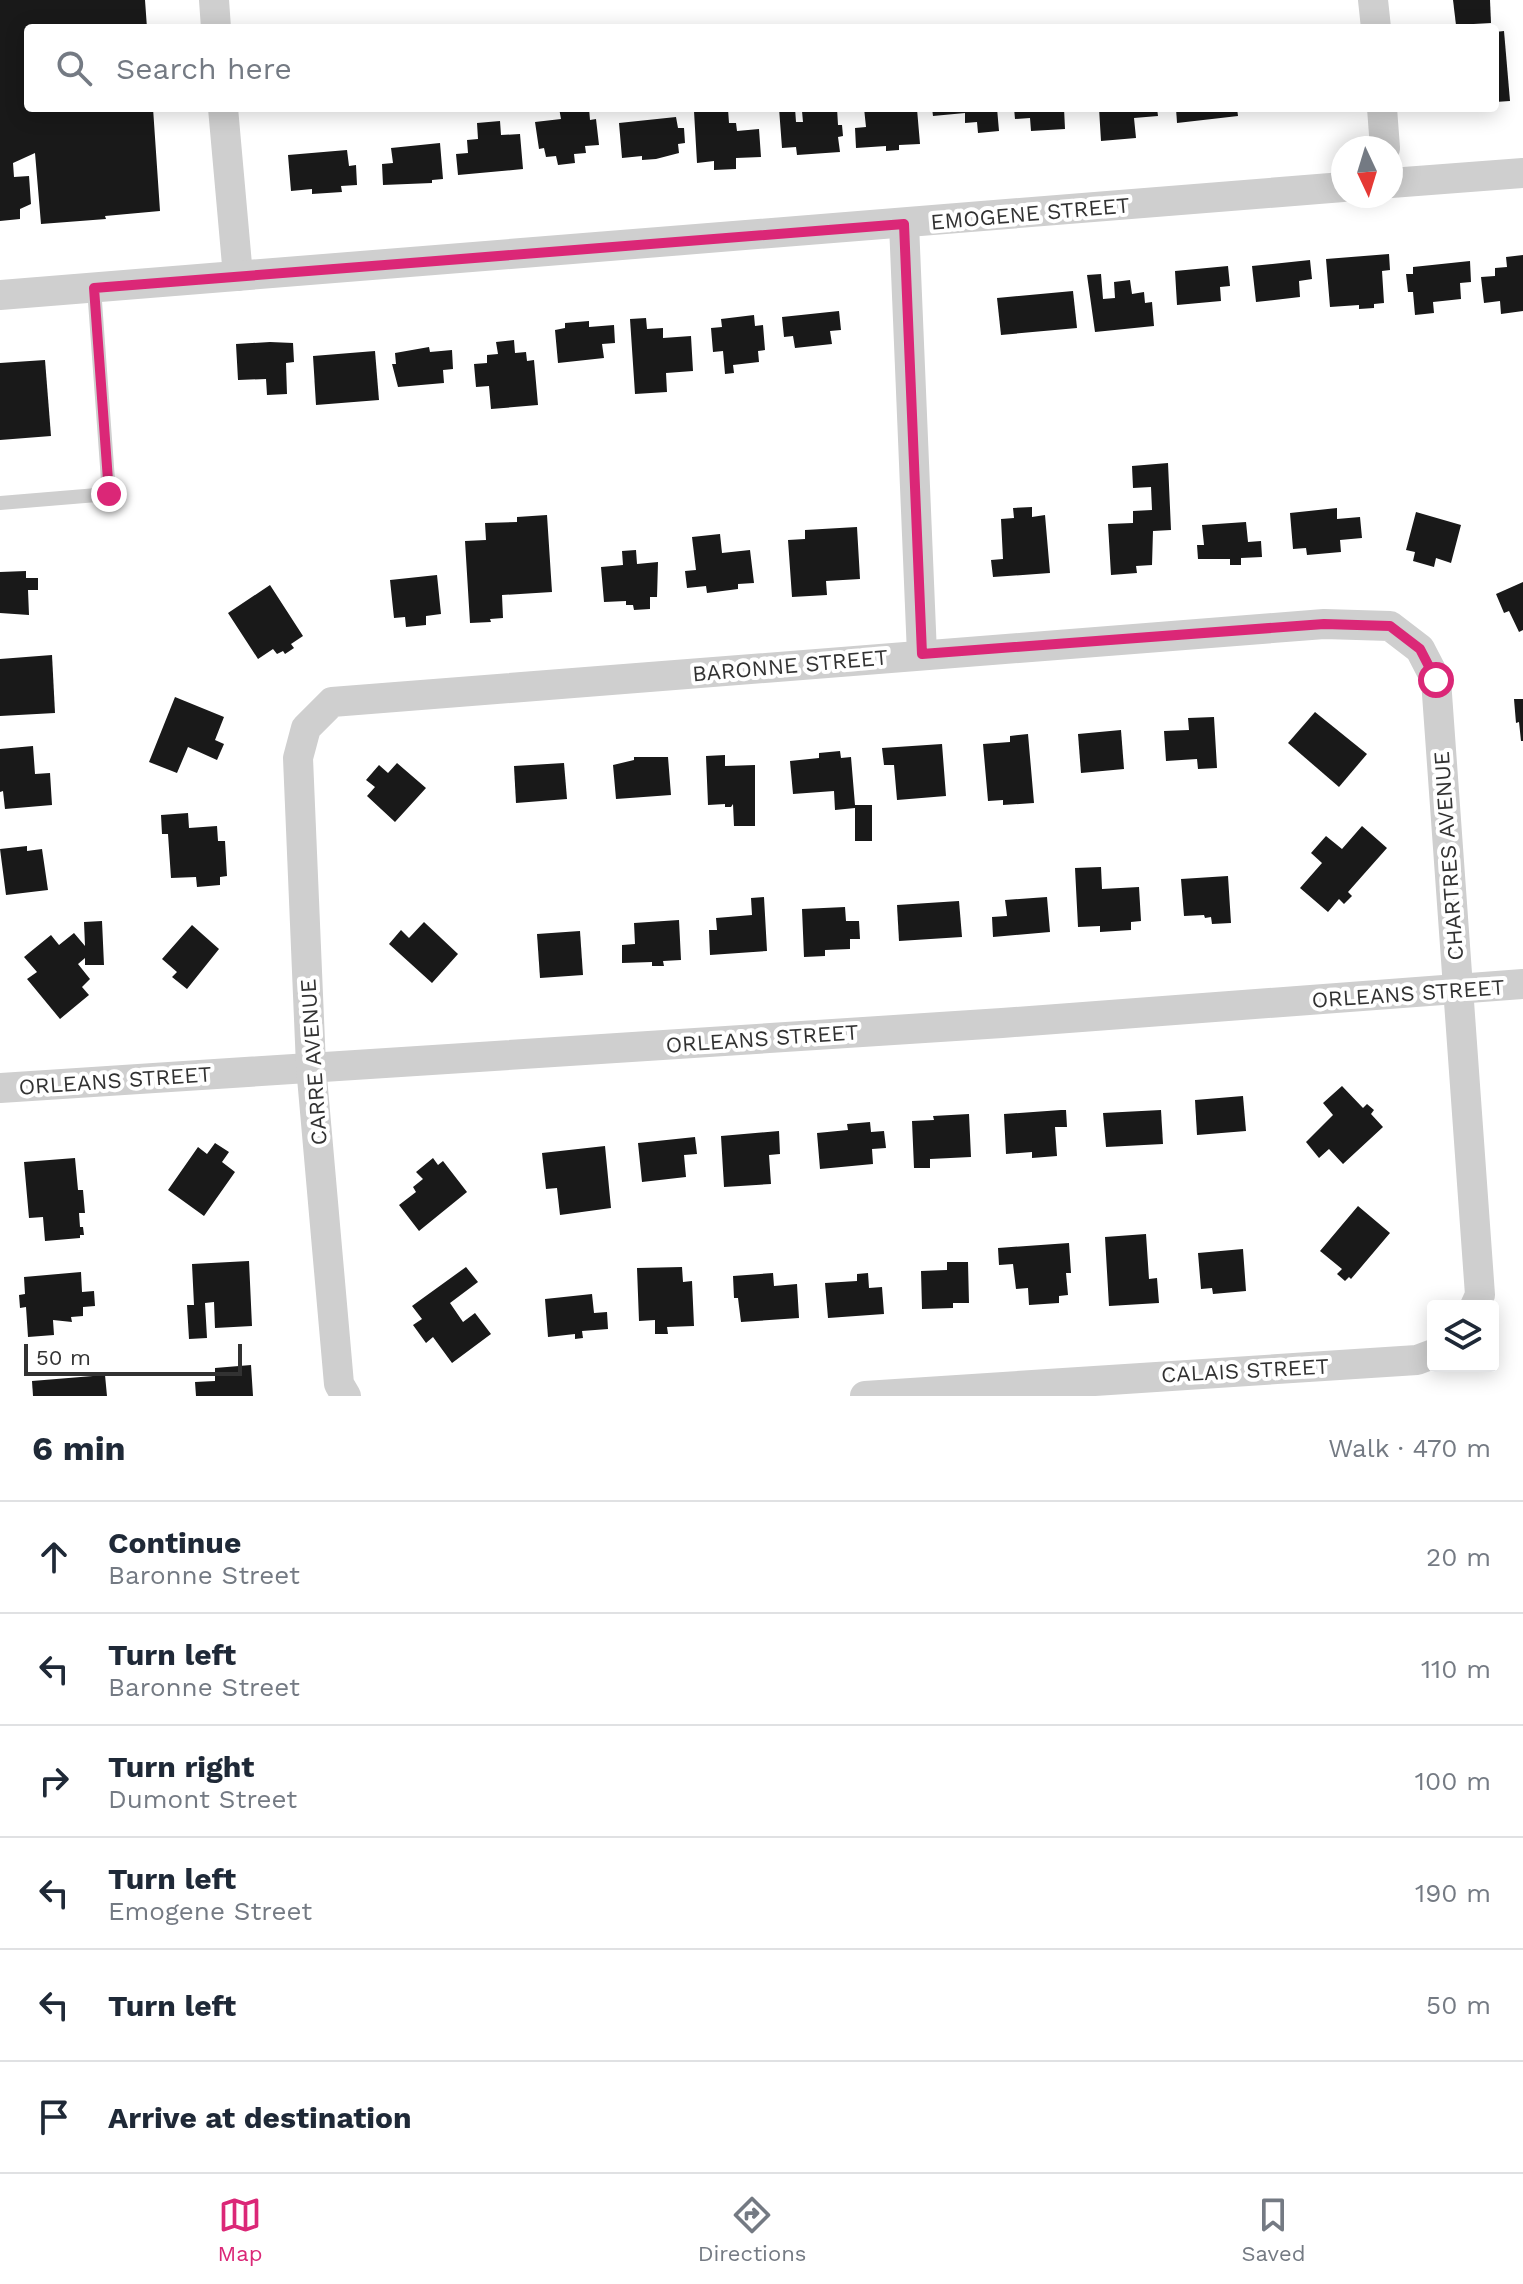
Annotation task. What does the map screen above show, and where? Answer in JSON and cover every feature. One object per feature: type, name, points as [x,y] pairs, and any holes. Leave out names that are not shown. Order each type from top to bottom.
[{"type":"street","points":[[214,0],[216,24]]},
{"type":"street","points":[[1373,0],[1376,24]]},
{"type":"street","points":[[223,112],[238,276]]},
{"type":"street","points":[[1382,112],[1384,136]]},
{"type":"street","points":[[1403,182],[1523,173]]},
{"type":"street","name":"EMOGENE STREET","points":[[0,295],[1331,188]]},
{"type":"street","points":[[904,224],[922,654]]},
{"type":"street","name":"BARONNE STREET","points":[[306,728],[332,702],[1324,624],[1390,626],[1420,649]]},
{"type":"street","name":"CHARTRES AVENUE","points":[[1420,649],[1436,680],[1480,1295],[1478,1300]]},
{"type":"street","name":"CARRE AVENUE","points":[[306,728],[298,758],[311,1066],[339,1384],[346,1396]]},
{"type":"street","name":"ORLEANS STREET","points":[[0,1088],[1002,1023],[1523,984]]},
{"type":"street","name":"CALAIS STREET","points":[[865,1396],[1417,1360],[1427,1356]]},
{"type":"lane","points":[[0,503],[109,494],[94,288]]},
{"type":"building","points":[[0,0],[145,0],[147,24],[24,24],[24,112],[153,112],[160,211],[41,224],[35,153],[13,163],[14,177],[29,176],[31,204],[20,209],[20,219],[0,221]]},
{"type":"building","points":[[1453,0],[1490,0],[1491,23],[1456,24]]},
{"type":"building","points":[[1504,31],[1510,101],[1499,102],[1499,32]]},
{"type":"building","points":[[560,112],[589,112],[590,120],[596,119],[599,145],[585,146],[586,153],[574,154],[575,163],[558,165],[556,156],[546,157],[544,148],[539,149],[535,122],[561,119]]},
{"type":"building","points":[[694,112],[728,112],[729,123],[736,123],[737,131],[759,129],[761,157],[736,158],[736,169],[714,170],[714,161],[697,163]]},
{"type":"building","points":[[779,112],[795,112],[796,122],[803,122],[802,112],[837,112],[843,136],[838,137],[840,152],[797,155],[796,147],[782,148]]},
{"type":"building","points":[[864,112],[917,112],[920,144],[899,145],[899,150],[886,151],[886,146],[856,148],[855,128],[866,127]]},
{"type":"building","points":[[932,112],[997,112],[999,131],[978,133],[977,122],[965,123],[965,113],[933,116]]},
{"type":"building","points":[[1014,112],[1064,112],[1065,129],[1031,131],[1030,118],[1015,119]]},
{"type":"building","points":[[1099,112],[1158,112],[1158,116],[1134,118],[1136,138],[1101,141]]},
{"type":"building","points":[[1176,112],[1238,112],[1238,116],[1177,123]]},
{"type":"building","points":[[676,117],[678,128],[684,128],[685,143],[678,144],[679,153],[656,159],[642,160],[642,156],[622,158],[619,123]]},
{"type":"building","points":[[500,121],[501,135],[520,134],[523,169],[458,175],[456,154],[468,153],[467,140],[478,139],[477,123]]},
{"type":"building","points":[[440,143],[443,179],[432,180],[432,183],[383,185],[382,164],[393,163],[391,148]]},
{"type":"building","points":[[347,150],[349,166],[356,165],[357,185],[341,186],[342,192],[312,194],[312,189],[291,191],[288,155]]},
{"type":"building","points":[[1389,254],[1390,270],[1382,271],[1384,303],[1374,304],[1374,308],[1359,309],[1359,305],[1330,307],[1326,259]]},
{"type":"building","points":[[1523,255],[1523,311],[1501,314],[1500,301],[1484,303],[1481,277],[1495,276],[1495,268],[1507,267],[1506,257]]},
{"type":"building","points":[[1310,260],[1312,279],[1299,281],[1300,297],[1256,302],[1252,266]]},
{"type":"building","points":[[1470,261],[1471,282],[1460,283],[1461,299],[1433,302],[1434,313],[1415,315],[1413,292],[1408,292],[1406,274],[1413,274],[1413,267]]},
{"type":"building","points":[[1228,266],[1230,286],[1220,287],[1221,301],[1177,305],[1175,271]]},
{"type":"building","points":[[1101,274],[1103,299],[1115,298],[1114,282],[1130,280],[1132,294],[1144,292],[1145,303],[1152,302],[1154,326],[1095,332],[1087,275]]},
{"type":"building","points":[[1073,291],[1077,328],[1001,335],[997,298]]},
{"type":"building","points":[[839,311],[841,330],[830,331],[832,344],[795,348],[793,336],[784,337],[782,317]]},
{"type":"building","points":[[754,315],[755,326],[763,325],[765,350],[758,351],[759,362],[733,365],[734,373],[725,374],[723,351],[713,352],[711,328],[722,327],[721,319]]},
{"type":"building","points":[[646,318],[647,329],[663,328],[663,338],[691,336],[693,371],[666,373],[667,392],[635,394],[630,319]]},
{"type":"building","points":[[589,321],[589,327],[614,325],[615,343],[602,344],[604,358],[558,363],[555,330],[565,328],[565,323]]},
{"type":"building","points":[[514,340],[515,353],[526,352],[527,361],[534,360],[538,405],[491,409],[489,386],[476,387],[474,364],[487,363],[487,355],[498,354],[496,342]]},
{"type":"building","points":[[293,343],[294,362],[286,363],[287,394],[267,395],[266,379],[238,380],[236,344]]},
{"type":"building","points":[[429,347],[430,352],[452,350],[453,369],[443,370],[444,383],[398,387],[392,364],[396,364],[395,353]]},
{"type":"building","points":[[375,351],[379,400],[316,405],[313,356]]},
{"type":"building","points":[[45,360],[51,436],[0,440],[0,363]]},
{"type":"building","points":[[1168,463],[1171,530],[1153,531],[1152,565],[1136,566],[1137,573],[1111,575],[1108,524],[1133,523],[1133,511],[1152,510],[1151,487],[1133,488],[1132,466]]},
{"type":"building","points":[[1032,507],[1032,517],[1045,515],[1050,573],[993,577],[991,560],[1003,559],[1001,519],[1014,518],[1013,508]]},
{"type":"building","points":[[1337,508],[1337,519],[1360,517],[1362,538],[1340,540],[1341,552],[1307,555],[1306,548],[1293,549],[1290,513]]},
{"type":"building","points":[[1416,512],[1461,525],[1451,563],[1436,558],[1434,567],[1413,561],[1415,552],[1406,550]]},
{"type":"building","points":[[547,515],[552,592],[502,595],[503,618],[470,623],[465,541],[486,540],[485,523],[517,522],[517,517]]},
{"type":"building","points":[[1246,522],[1248,542],[1261,541],[1262,557],[1241,558],[1241,565],[1230,565],[1230,559],[1198,559],[1197,545],[1204,545],[1202,525]]},
{"type":"building","points":[[857,527],[860,579],[826,581],[827,595],[792,597],[788,540],[805,539],[805,530]]},
{"type":"building","points":[[720,534],[722,553],[750,550],[754,583],[738,584],[738,589],[707,593],[706,586],[687,588],[685,571],[696,570],[692,537]]},
{"type":"building","points":[[636,550],[637,564],[658,562],[657,597],[650,597],[650,609],[634,610],[633,605],[626,605],[626,601],[604,602],[601,567],[623,565],[622,551]]},
{"type":"building","points":[[26,571],[26,578],[38,578],[38,590],[28,590],[29,615],[0,613],[0,572]]},
{"type":"building","points":[[437,575],[441,614],[426,616],[426,625],[406,627],[405,617],[394,618],[390,580]]},
{"type":"building","points":[[1523,582],[1523,630],[1519,632],[1509,611],[1504,613],[1496,594]]},
{"type":"building","points":[[270,585],[303,636],[291,644],[294,648],[285,654],[283,651],[277,654],[273,649],[258,659],[228,613]]},
{"type":"building","points":[[52,655],[55,713],[0,716],[0,659]]},
{"type":"building","points":[[175,697],[224,717],[215,740],[224,744],[217,760],[188,747],[177,773],[149,762]]},
{"type":"building","points":[[1514,699],[1523,699],[1523,741],[1519,722],[1516,723]]},
{"type":"building","points":[[1315,712],[1367,754],[1339,787],[1288,743]]},
{"type":"building","points":[[1214,717],[1217,768],[1198,769],[1197,759],[1166,761],[1164,731],[1189,730],[1188,718]]},
{"type":"building","points":[[1121,730],[1124,769],[1081,773],[1078,734]]},
{"type":"building","points":[[1028,734],[1034,803],[1003,805],[1003,800],[988,801],[983,744],[1010,742],[1010,736]]},
{"type":"building","points":[[942,744],[946,796],[897,800],[894,765],[884,765],[882,748]]},
{"type":"building","points":[[33,746],[35,774],[50,773],[52,805],[5,809],[3,791],[0,792],[0,749]]},
{"type":"building","points":[[840,751],[841,758],[851,757],[855,805],[872,805],[872,841],[855,841],[855,808],[835,810],[834,791],[793,794],[790,761],[819,758],[819,753]]},
{"type":"building","points":[[725,755],[725,766],[755,765],[755,826],[734,826],[733,804],[731,807],[725,807],[725,804],[708,805],[706,756]]},
{"type":"building","points":[[634,757],[668,757],[671,795],[616,799],[613,765],[634,760]]},
{"type":"building","points":[[397,763],[426,788],[395,822],[367,796],[375,787],[366,780],[379,765],[388,773]]},
{"type":"building","points":[[564,763],[567,799],[516,803],[514,766]]},
{"type":"building","points":[[188,813],[189,828],[217,826],[218,841],[225,841],[227,876],[220,877],[220,885],[197,887],[196,877],[171,878],[168,834],[162,834],[161,815]]},
{"type":"building","points":[[1362,826],[1387,848],[1348,892],[1352,896],[1344,904],[1339,899],[1328,912],[1300,888],[1322,863],[1311,853],[1326,836],[1342,849]]},
{"type":"building","points":[[27,846],[27,851],[42,849],[48,890],[6,895],[0,849]]},
{"type":"building","points":[[1101,867],[1102,889],[1139,887],[1141,921],[1131,922],[1131,930],[1100,932],[1100,926],[1078,927],[1075,868]]},
{"type":"building","points":[[1228,876],[1231,923],[1212,924],[1211,917],[1205,918],[1204,915],[1184,916],[1181,879]]},
{"type":"building","points":[[764,897],[767,951],[710,955],[709,930],[717,930],[716,918],[752,915],[751,898]]},
{"type":"building","points":[[1047,897],[1050,932],[993,937],[992,917],[1007,916],[1005,900]]},
{"type":"building","points":[[959,901],[962,937],[899,941],[897,905]]},
{"type":"building","points":[[845,907],[846,921],[859,921],[860,939],[850,939],[850,949],[825,950],[825,956],[804,957],[802,909]]},
{"type":"building","points":[[679,920],[681,960],[663,961],[664,966],[652,966],[652,962],[622,963],[622,945],[635,944],[634,923]]},
{"type":"building","points":[[102,921],[104,965],[85,965],[85,958],[78,964],[90,979],[82,987],[89,995],[60,1019],[27,979],[37,972],[24,957],[51,935],[59,945],[74,933],[85,946],[84,922]]},
{"type":"building","points":[[424,922],[458,954],[432,983],[389,944],[401,930],[409,938]]},
{"type":"building","points":[[192,925],[219,949],[187,989],[172,977],[177,972],[162,959]]},
{"type":"building","points":[[580,931],[583,975],[540,978],[537,934]]},
{"type":"building","points":[[1342,1086],[1363,1108],[1367,1104],[1374,1110],[1371,1114],[1383,1127],[1343,1164],[1329,1149],[1319,1158],[1306,1142],[1333,1115],[1323,1103]]},
{"type":"building","points":[[1243,1096],[1246,1131],[1197,1135],[1195,1100]]},
{"type":"building","points":[[1066,1110],[1067,1127],[1055,1127],[1057,1156],[1032,1158],[1032,1152],[1006,1154],[1004,1114]]},
{"type":"building","points":[[1161,1110],[1163,1144],[1106,1147],[1103,1113]]},
{"type":"building","points":[[969,1114],[971,1157],[930,1159],[930,1168],[914,1168],[912,1121],[934,1120],[933,1116]]},
{"type":"building","points":[[870,1122],[871,1132],[884,1131],[886,1148],[872,1149],[873,1164],[820,1169],[817,1133],[848,1130],[847,1124]]},
{"type":"building","points":[[779,1131],[780,1154],[769,1155],[771,1184],[724,1187],[721,1136]]},
{"type":"building","points":[[695,1137],[697,1154],[684,1155],[686,1177],[642,1182],[638,1143]]},
{"type":"building","points":[[215,1143],[229,1152],[222,1162],[235,1172],[204,1216],[168,1190],[198,1147],[207,1154]]},
{"type":"building","points":[[605,1146],[611,1208],[560,1215],[557,1188],[546,1189],[542,1153]]},
{"type":"building","points":[[75,1158],[78,1190],[83,1190],[85,1213],[79,1213],[84,1235],[45,1241],[43,1217],[29,1218],[24,1162]]},
{"type":"building","points":[[433,1158],[438,1165],[443,1161],[467,1192],[419,1231],[399,1205],[416,1192],[413,1187],[423,1179],[416,1172]]},
{"type":"building","points":[[1358,1206],[1390,1233],[1351,1279],[1349,1277],[1345,1281],[1337,1274],[1342,1269],[1320,1251]]},
{"type":"building","points":[[1146,1234],[1149,1279],[1157,1278],[1159,1303],[1109,1306],[1105,1237]]},
{"type":"building","points":[[1069,1243],[1071,1273],[1066,1273],[1068,1295],[1059,1296],[1059,1303],[1029,1305],[1028,1288],[1016,1289],[1013,1264],[999,1265],[998,1248]]},
{"type":"building","points":[[1243,1249],[1246,1291],[1213,1294],[1212,1288],[1201,1289],[1198,1253]]},
{"type":"building","points":[[249,1261],[252,1326],[215,1328],[214,1302],[205,1303],[207,1338],[189,1339],[187,1305],[194,1305],[192,1264]]},
{"type":"building","points":[[947,1262],[968,1262],[969,1303],[953,1303],[953,1308],[922,1309],[921,1271],[947,1270]]},
{"type":"building","points":[[466,1267],[478,1282],[450,1303],[463,1322],[475,1313],[491,1334],[452,1363],[433,1337],[426,1343],[413,1325],[422,1319],[412,1306]]},
{"type":"building","points":[[682,1267],[683,1282],[692,1281],[694,1326],[667,1327],[668,1334],[655,1334],[655,1320],[639,1321],[637,1268]]},
{"type":"building","points":[[81,1272],[82,1292],[94,1291],[95,1306],[83,1307],[83,1316],[71,1317],[72,1322],[53,1320],[54,1335],[28,1337],[26,1307],[20,1308],[19,1295],[25,1294],[24,1277]]},
{"type":"building","points":[[773,1273],[774,1286],[797,1284],[799,1318],[741,1322],[738,1298],[734,1298],[733,1276]]},
{"type":"building","points":[[868,1273],[869,1288],[882,1287],[884,1314],[828,1318],[825,1283],[857,1281],[857,1274]]},
{"type":"building","points":[[592,1294],[594,1313],[607,1312],[608,1329],[582,1331],[583,1338],[575,1339],[575,1334],[548,1337],[545,1299]]},
{"type":"building","points":[[251,1365],[253,1396],[196,1396],[195,1382],[215,1381],[215,1368]]},
{"type":"building","points":[[105,1375],[107,1396],[33,1396],[32,1381]]},
{"type":"route","points":[[109,494],[94,288],[904,224],[922,654],[1324,624],[1390,626],[1420,649],[1436,680]]}]
